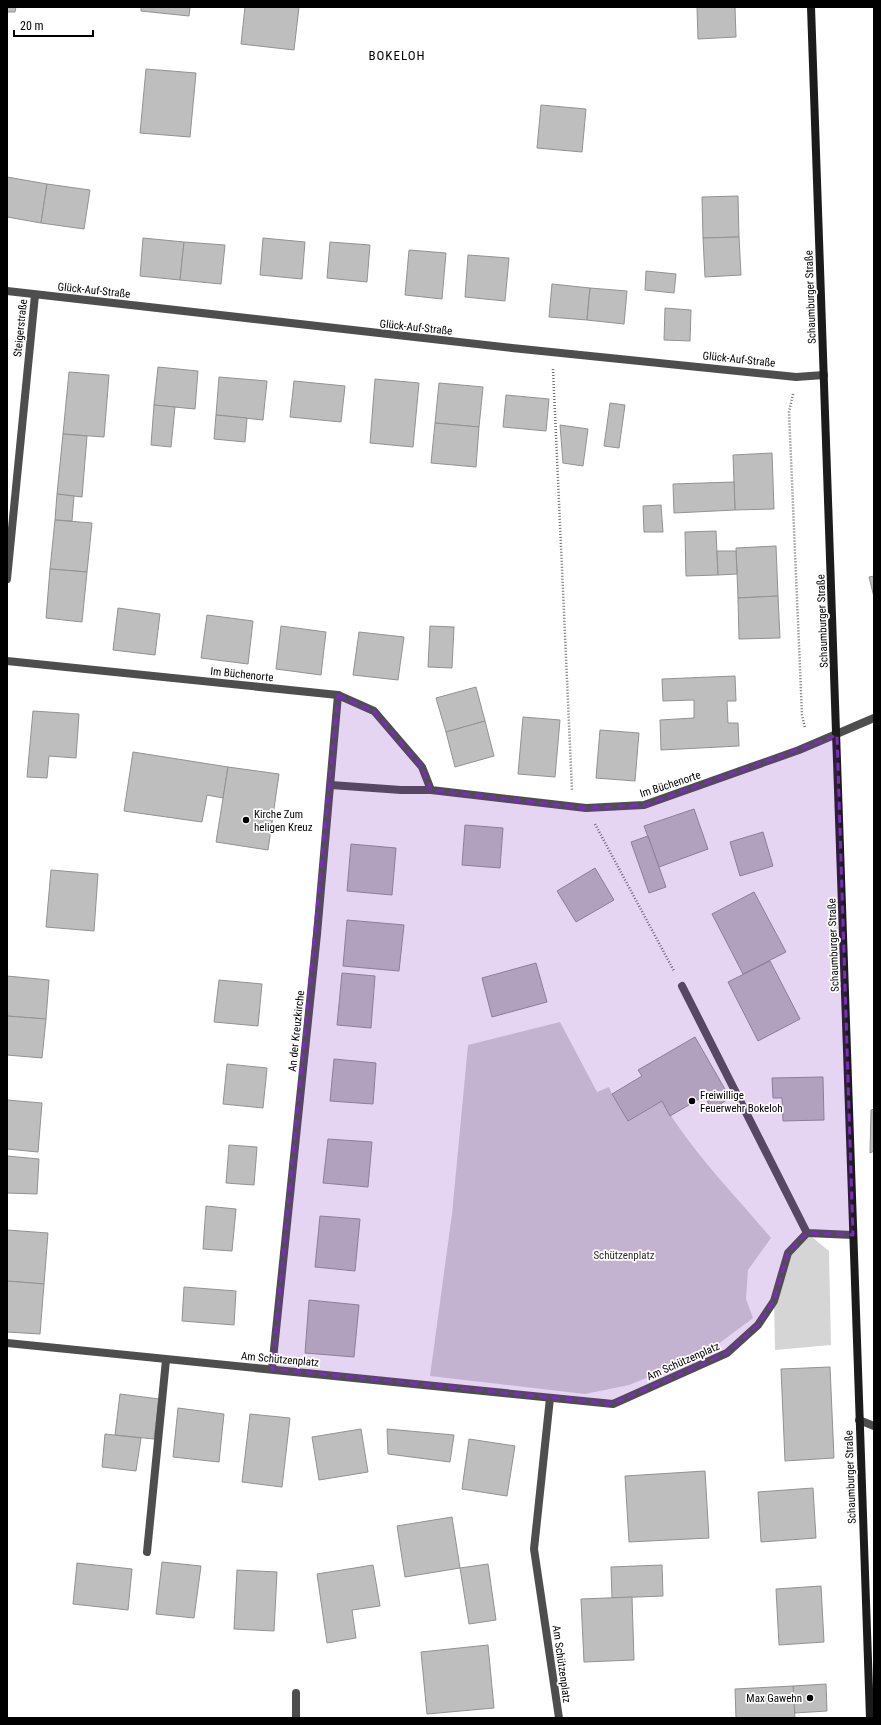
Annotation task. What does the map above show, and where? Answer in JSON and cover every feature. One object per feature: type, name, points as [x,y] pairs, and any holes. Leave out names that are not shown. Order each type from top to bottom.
[{"type":"street","name":"Schaumburger Straße","points":[[811,7],[870,1718]]},
{"type":"street","name":"Glück-Auf-Straße","points":[[7,291],[552,352],[796,377],[824,375]]},
{"type":"street","name":"Steigerstraße","points":[[7,579],[35,295]]},
{"type":"street","name":"Im Büchenorte","points":[[7,661],[338,695],[374,711],[422,767],[431,790]]},
{"type":"street","name":"An der Kreuzkirche","points":[[272,1369],[331,785],[338,695]]},
{"type":"street","name":"Im Büchenorte","points":[[331,785],[401,790],[431,790],[586,808],[644,806],[810,746],[874,718]]},
{"type":"street","points":[[682,986],[807,1233],[853,1235]]},
{"type":"street","name":"Am Schützenplatz","points":[[7,1343],[613,1404],[727,1353],[758,1325],[774,1301],[788,1253],[807,1233]]},
{"type":"street","points":[[148,1552],[166,1360]]},
{"type":"street","name":"Am Schützenplatz","points":[[550,1398],[534,1549],[558,1718]]},
{"type":"street","points":[[859,1420],[874,1426]]},
{"type":"street","points":[[296,1693],[296,1718]]},
{"type":"path","points":[[552,352],[573,806]]},
{"type":"path","points":[[796,377],[789,412],[802,715],[810,746]]},
{"type":"path","points":[[586,808],[682,986]]},
{"type":"highlighted area","points":[[338,695],[374,711],[422,767],[431,790],[586,808],[644,805],[837,735],[853,1235],[807,1233],[788,1253],[774,1301],[758,1325],[727,1353],[613,1404],[272,1369]]},
{"type":"green space","name":"Schützenplatz","points":[[560,1022],[597,1092],[609,1087],[612,1094],[662,1101],[699,1155],[771,1238],[748,1270],[746,1299],[753,1318],[705,1354],[629,1385],[585,1394],[430,1376],[452,1214],[468,1045]]},
{"type":"green space","points":[[807,1233],[829,1251],[831,1345],[775,1350],[774,1301],[788,1253]]},
{"type":"building","points":[[7,7],[16,7],[15,12],[7,12]]},
{"type":"building","points":[[141,7],[190,7],[189,16],[141,11]]},
{"type":"building","points":[[245,7],[299,7],[294,50],[241,44]]},
{"type":"building","points":[[697,7],[735,7],[736,37],[698,39]]},
{"type":"building","points":[[146,69],[196,73],[190,137],[140,133]]},
{"type":"building","points":[[541,105],[586,109],[582,152],[537,148]]},
{"type":"building","points":[[7,177],[47,184],[41,223],[7,217]]},
{"type":"building","points":[[47,184],[90,190],[84,229],[41,223]]},
{"type":"building","points":[[738,196],[739,237],[703,238],[702,197]]},
{"type":"building","points":[[739,237],[741,275],[705,277],[703,238]]},
{"type":"building","points":[[143,238],[184,242],[180,280],[140,276]]},
{"type":"building","points":[[263,238],[305,242],[302,279],[260,275]]},
{"type":"building","points":[[184,242],[225,245],[221,284],[180,280]]},
{"type":"building","points":[[330,242],[370,245],[367,282],[327,278]]},
{"type":"building","points":[[409,250],[446,253],[442,299],[405,295]]},
{"type":"building","points":[[468,255],[509,258],[505,301],[465,297]]},
{"type":"building","points":[[646,271],[676,274],[674,293],[645,290]]},
{"type":"building","points":[[552,284],[590,288],[587,320],[549,317]]},
{"type":"building","points":[[590,288],[627,291],[624,324],[587,320]]},
{"type":"building","points":[[665,308],[691,310],[690,341],[664,340]]},
{"type":"building","points":[[158,367],[198,371],[195,409],[154,405]]},
{"type":"building","points":[[69,372],[109,375],[104,437],[63,434]]},
{"type":"building","points":[[219,377],[267,381],[263,420],[216,415]]},
{"type":"building","points":[[375,379],[419,383],[413,447],[370,443]]},
{"type":"building","points":[[294,381],[345,386],[341,422],[290,417]]},
{"type":"building","points":[[439,383],[483,387],[479,427],[435,423]]},
{"type":"building","points":[[506,395],[549,399],[546,431],[503,427]]},
{"type":"building","points":[[610,403],[625,405],[619,448],[604,446]]},
{"type":"building","points":[[154,405],[175,407],[171,447],[151,445]]},
{"type":"building","points":[[216,415],[247,418],[245,442],[214,439]]},
{"type":"building","points":[[435,423],[479,427],[476,467],[431,463]]},
{"type":"building","points":[[560,425],[588,429],[583,466],[563,463]]},
{"type":"building","points":[[63,434],[87,436],[82,497],[57,494]]},
{"type":"building","points":[[772,453],[774,509],[735,510],[733,455]]},
{"type":"building","points":[[734,482],[735,510],[674,513],[673,484]]},
{"type":"building","points":[[57,494],[74,496],[72,521],[55,520]]},
{"type":"building","points":[[661,505],[663,532],[644,532],[643,506]]},
{"type":"building","points":[[55,520],[92,523],[87,572],[50,569]]},
{"type":"building","points":[[716,531],[718,575],[686,576],[685,532]]},
{"type":"building","points":[[776,546],[778,596],[738,598],[736,548]]},
{"type":"building","points":[[717,551],[736,551],[737,574],[718,575]]},
{"type":"building","points":[[50,569],[87,572],[82,622],[46,618]]},
{"type":"building","points":[[874,576],[874,597],[869,577]]},
{"type":"building","points":[[778,596],[780,638],[739,639],[738,598]]},
{"type":"building","points":[[118,608],[160,614],[155,655],[113,650]]},
{"type":"building","points":[[207,615],[253,621],[248,664],[201,658]]},
{"type":"building","points":[[281,626],[326,632],[321,675],[276,669]]},
{"type":"building","points":[[430,626],[454,627],[452,668],[428,667]]},
{"type":"building","points":[[359,632],[404,637],[398,680],[353,675]]},
{"type":"building","points":[[735,676],[736,701],[727,701],[728,723],[738,723],[739,746],[661,750],[660,720],[694,718],[694,700],[663,701],[662,679]]},
{"type":"building","points":[[476,687],[485,721],[446,732],[436,698]]},
{"type":"building","points":[[33,711],[79,714],[76,758],[49,756],[47,778],[27,777]]},
{"type":"building","points":[[523,717],[560,720],[555,777],[518,774]]},
{"type":"building","points":[[485,721],[494,756],[455,767],[446,732]]},
{"type":"building","points":[[600,730],[639,733],[635,781],[596,778]]},
{"type":"building","points":[[133,752],[228,767],[223,798],[207,795],[202,822],[124,811]]},
{"type":"building","name":"Kirche Zum heligen Kreuz","points":[[228,767],[279,774],[268,850],[216,842]]},
{"type":"building","points":[[694,809],[708,849],[659,867],[644,826]]},
{"type":"building","points":[[465,825],[503,828],[500,868],[462,865]]},
{"type":"building","points":[[763,832],[773,866],[740,876],[730,842]]},
{"type":"building","points":[[648,836],[666,887],[649,893],[631,842]]},
{"type":"building","points":[[351,844],[396,848],[392,895],[347,891]]},
{"type":"building","points":[[595,868],[614,900],[576,922],[557,891]]},
{"type":"building","points":[[51,870],[98,874],[94,931],[46,927]]},
{"type":"building","points":[[754,892],[786,952],[743,974],[712,914]]},
{"type":"building","points":[[347,920],[404,925],[399,971],[343,966]]},
{"type":"building","points":[[770,961],[800,1019],[758,1041],[728,982]]},
{"type":"building","points":[[536,963],[547,1002],[492,1017],[482,978]]},
{"type":"building","points":[[342,973],[375,976],[371,1028],[337,1025]]},
{"type":"building","points":[[7,976],[49,980],[46,1019],[7,1016]]},
{"type":"building","points":[[219,980],[262,984],[258,1026],[214,1022]]},
{"type":"building","points":[[7,1016],[46,1019],[42,1058],[7,1055]]},
{"type":"building","points":[[695,1037],[730,1098],[712,1109],[704,1096],[670,1116],[662,1101],[628,1121],[612,1094],[642,1076],[638,1070]]},
{"type":"building","points":[[334,1059],[376,1063],[373,1104],[330,1101]]},
{"type":"building","points":[[227,1064],[267,1068],[263,1108],[223,1104]]},
{"type":"building","points":[[823,1077],[824,1120],[783,1121],[782,1098],[773,1098],[772,1078]]},
{"type":"building","points":[[7,1100],[42,1103],[38,1152],[7,1149]]},
{"type":"building","points":[[874,1109],[874,1151],[870,1153],[871,1110]]},
{"type":"building","points":[[328,1139],[372,1142],[368,1187],[323,1183]]},
{"type":"building","points":[[229,1145],[257,1147],[254,1185],[226,1183]]},
{"type":"building","points":[[7,1156],[39,1159],[37,1194],[7,1193]]},
{"type":"building","points":[[206,1206],[236,1209],[232,1251],[203,1249]]},
{"type":"building","points":[[320,1216],[360,1219],[355,1271],[315,1267]]},
{"type":"building","points":[[7,1230],[48,1233],[44,1284],[7,1281]]},
{"type":"building","points":[[7,1281],[44,1284],[40,1334],[7,1332]]},
{"type":"building","points":[[184,1287],[236,1291],[234,1325],[182,1321]]},
{"type":"building","points":[[309,1300],[359,1305],[354,1357],[305,1353]]},
{"type":"building","points":[[830,1367],[834,1458],[785,1461],[781,1369]]},
{"type":"building","points":[[120,1394],[159,1399],[154,1439],[115,1435]]},
{"type":"building","points":[[178,1408],[224,1414],[219,1462],[173,1457]]},
{"type":"building","points":[[250,1414],[290,1418],[282,1487],[242,1482]]},
{"type":"building","points":[[361,1429],[368,1472],[319,1480],[312,1437]]},
{"type":"building","points":[[387,1429],[454,1435],[450,1462],[388,1454]]},
{"type":"building","points":[[105,1434],[141,1438],[136,1471],[102,1467]]},
{"type":"building","points":[[469,1439],[515,1446],[507,1496],[462,1489]]},
{"type":"building","points":[[705,1471],[709,1538],[629,1542],[625,1476]]},
{"type":"building","points":[[813,1488],[816,1538],[761,1542],[758,1492]]},
{"type":"building","points":[[452,1517],[460,1568],[405,1577],[397,1526]]},
{"type":"building","points":[[162,1562],[201,1566],[194,1618],[156,1614]]},
{"type":"building","points":[[77,1563],[132,1569],[128,1610],[73,1604]]},
{"type":"building","points":[[488,1564],[496,1620],[469,1624],[460,1568]]},
{"type":"building","points":[[373,1565],[380,1606],[352,1610],[356,1638],[327,1643],[317,1574]]},
{"type":"building","points":[[662,1565],[663,1596],[612,1598],[611,1567]]},
{"type":"building","points":[[237,1570],[277,1572],[274,1631],[234,1629]]},
{"type":"building","points":[[821,1586],[824,1642],[779,1645],[776,1589]]},
{"type":"building","points":[[632,1597],[634,1660],[584,1662],[581,1599]]},
{"type":"building","points":[[488,1645],[494,1708],[427,1714],[421,1652]]},
{"type":"building","name":"Max Gawehn","points":[[826,1684],[827,1711],[794,1713],[793,1686]]},
{"type":"building","points":[[793,1686],[795,1718],[736,1718],[735,1689]]},
{"type":"place","name":"Kirche Zum heligen Kreuz","points":[[246,820]]},
{"type":"place","name":"Freiwillige Feuerwehr Bokeloh","points":[[692,1101]]},
{"type":"place","name":"Max Gawehn","points":[[810,1698]]},
{"type":"district","name":"BOKELOH","points":[[397,55]]}]
